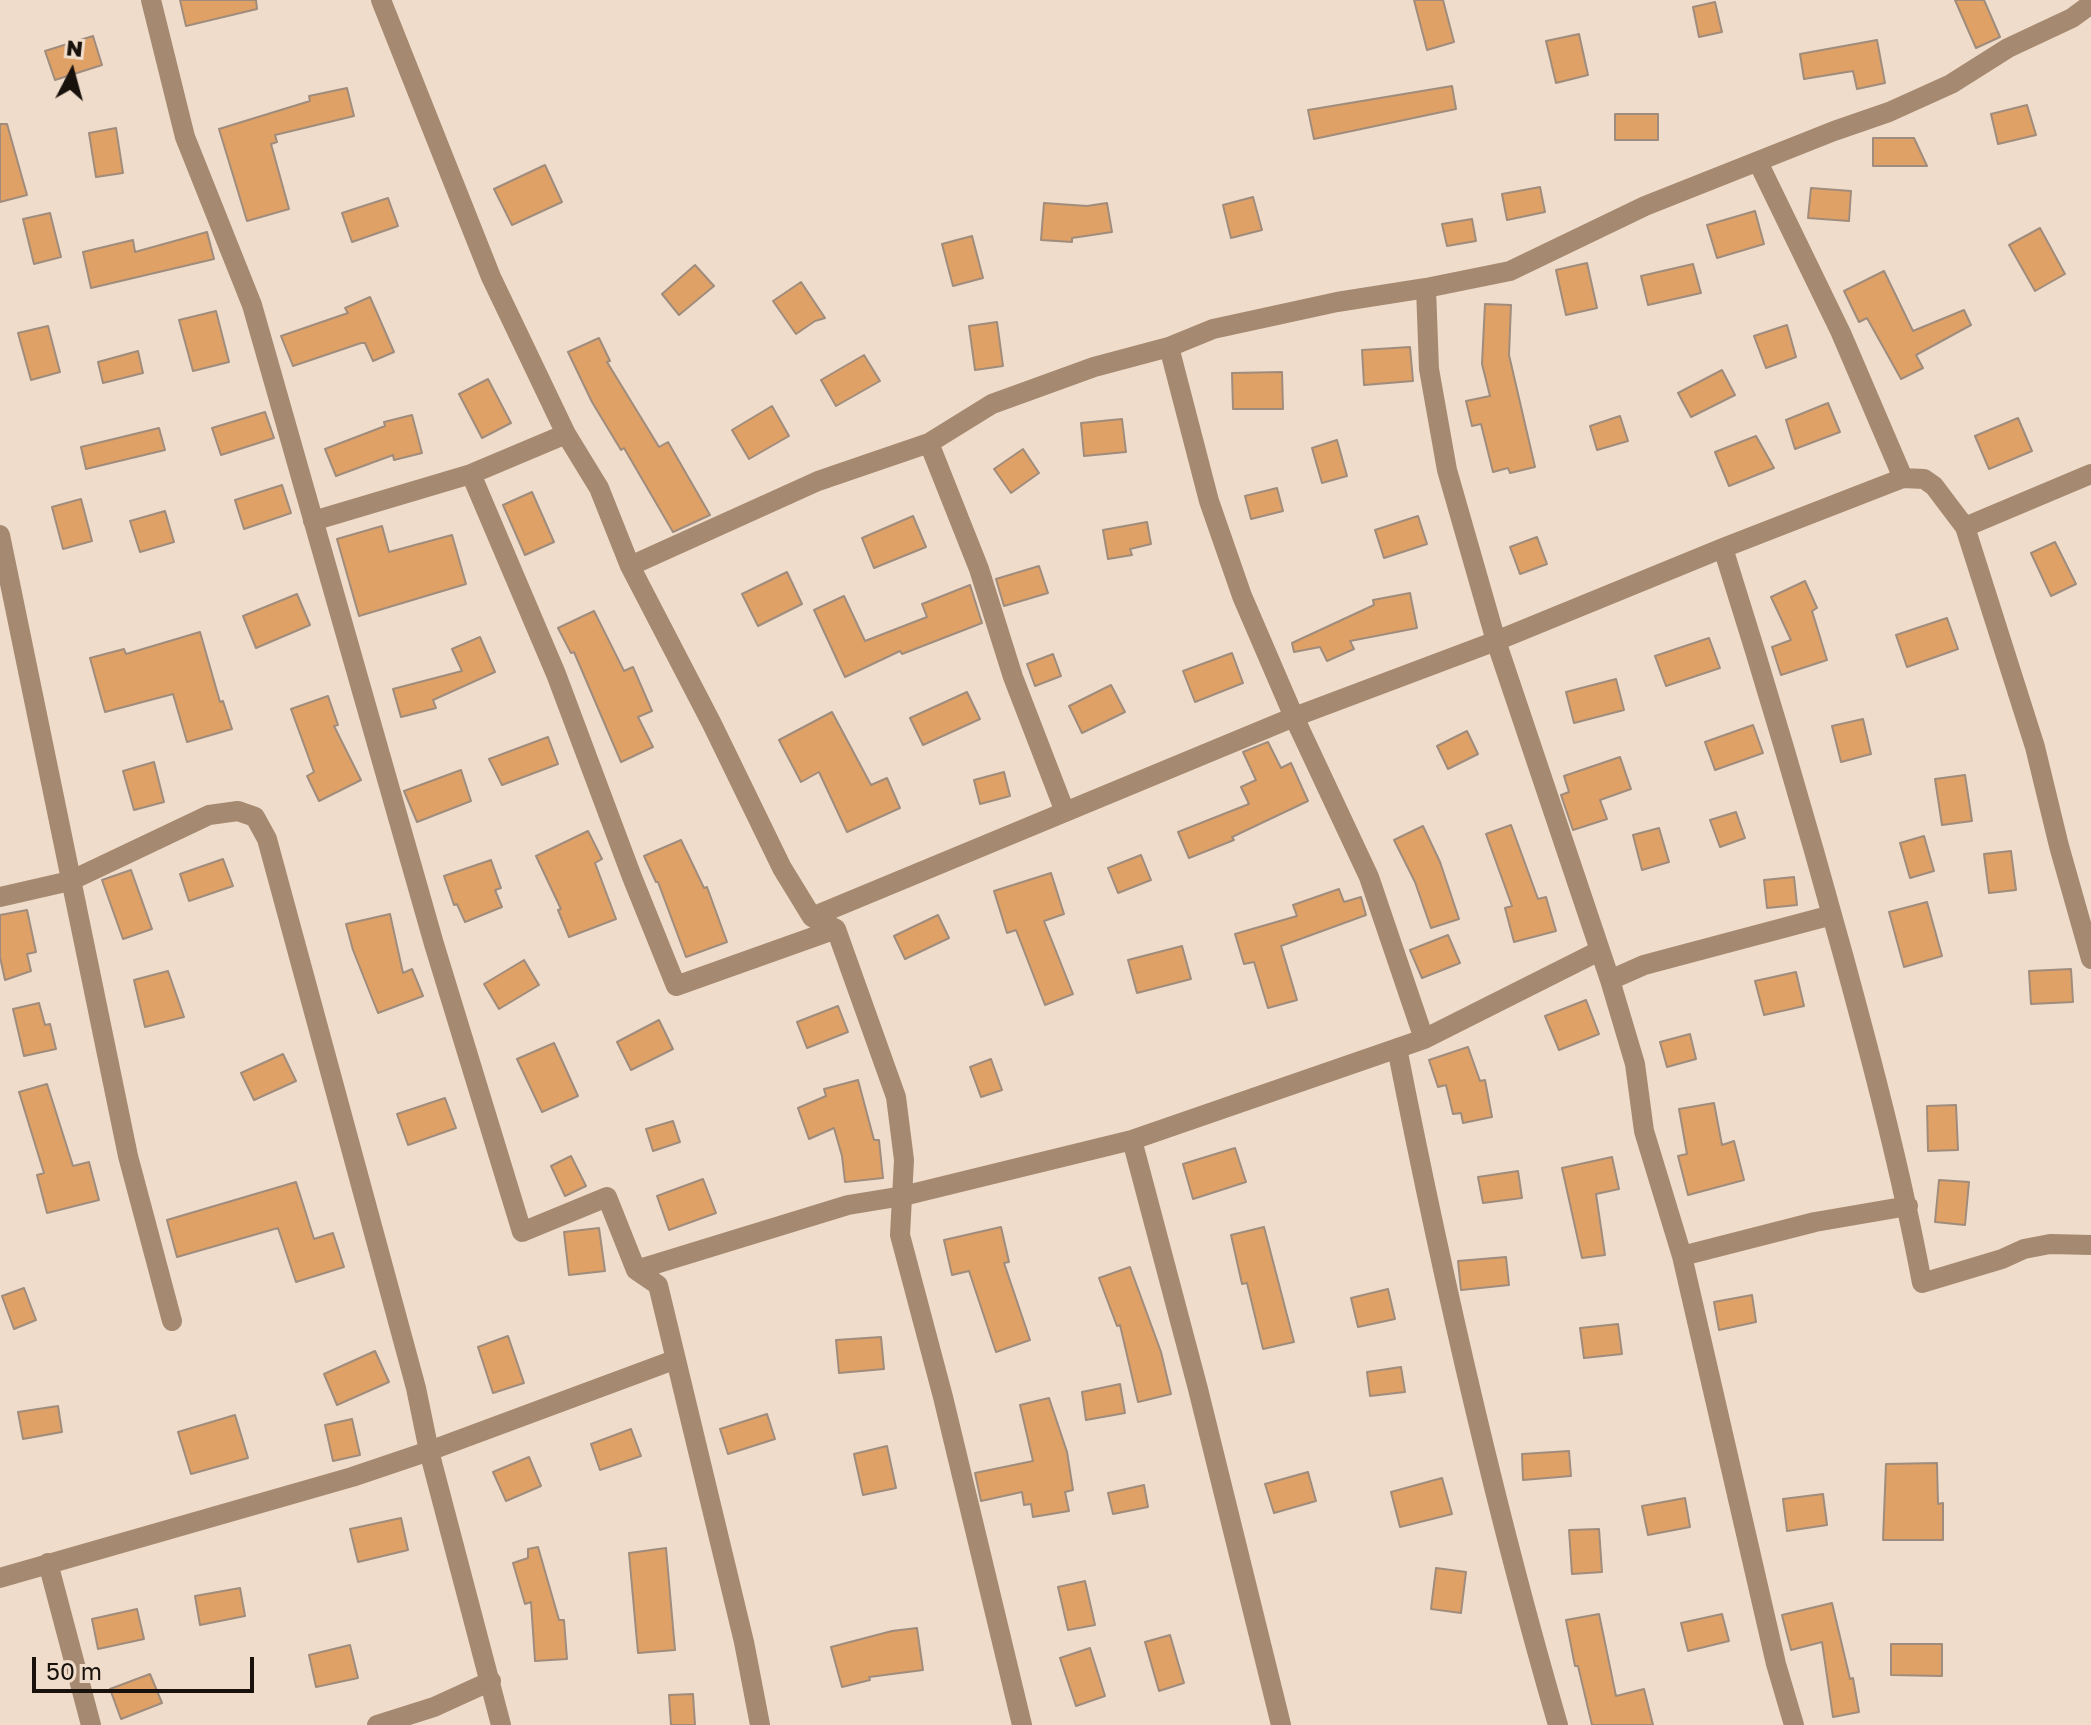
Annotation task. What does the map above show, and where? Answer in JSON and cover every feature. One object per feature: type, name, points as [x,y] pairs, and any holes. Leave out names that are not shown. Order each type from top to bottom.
[{"type":"street","points":[[151,0],[185,137],[252,305],[434,944],[522,1232],[607,1197],[636,1270],[658,1285],[744,1642],[760,1725]]},
{"type":"street","points":[[381,0],[491,277],[566,434],[599,488],[630,566],[782,868],[812,917],[836,929],[896,1097],[904,1160],[900,1235],[943,1397],[1022,1725]]},
{"type":"street","points":[[630,566],[818,481],[929,443],[992,404],[1094,367],[1169,347],[1213,329],[1337,302],[1510,271],[1645,206],[1889,112],[1951,84],[2008,48],[2072,18],[2091,4]]},
{"type":"street","points":[[1758,162],[1841,333],[1903,478]]},
{"type":"street","points":[[1426,288],[1429,369],[1447,470],[1496,641],[1610,980],[1635,1064],[1644,1131],[1682,1256],[1776,1664],[1794,1725]]},
{"type":"street","points":[[1169,347],[1209,501],[1242,596],[1294,717],[1369,877],[1424,1039]]},
{"type":"street","points":[[313,521],[471,474],[566,434]]},
{"type":"street","points":[[929,443],[979,569],[1013,677],[1065,812]]},
{"type":"street","points":[[471,474],[556,674],[676,986],[836,929]]},
{"type":"street","points":[[1965,527],[2091,474]]},
{"type":"street","points":[[812,917],[1294,717],[1496,641],[1903,478],[1924,479],[1934,486],[1965,527],[2035,747],[2091,959]]},
{"type":"street","points":[[0,535],[128,1156],[172,1321]]},
{"type":"street","points":[[1723,548],[1766,683],[1881,1094],[1908,1206],[1922,1283],[2002,1259],[2024,1249],[2050,1244],[2091,1245]]},
{"type":"street","points":[[0,897],[70,881],[209,815],[238,811],[255,817],[267,839],[416,1388],[429,1451],[501,1725]]},
{"type":"street","points":[[1610,980],[1644,965],[1832,915]]},
{"type":"street","points":[[636,1270],[848,1205],[903,1196],[1132,1140],[1424,1039],[1599,951]]},
{"type":"street","points":[[1397,1048],[1465,1375],[1521,1596],[1558,1725]]},
{"type":"street","points":[[1132,1140],[1198,1389],[1281,1725]]},
{"type":"street","points":[[1682,1256],[1815,1222],[1908,1206]]},
{"type":"street","points":[[0,1578],[352,1477],[674,1360]]},
{"type":"street","points":[[48,1563],[91,1725]]},
{"type":"street","points":[[377,1725],[434,1707],[491,1681]]},
{"type":"building","points":[[180,0],[256,0],[257,9],[186,26]]},
{"type":"building","points":[[1414,0],[1443,0],[1454,42],[1427,50]]},
{"type":"building","points":[[1955,0],[1984,0],[2000,37],[1976,48]]},
{"type":"building","points":[[1715,2],[1722,32],[1699,37],[1693,7]]},
{"type":"building","points":[[1579,34],[1588,75],[1556,83],[1546,41]]},
{"type":"building","points":[[93,36],[102,65],[55,80],[45,51]]},
{"type":"building","points":[[1877,40],[1885,83],[1857,89],[1853,71],[1804,79],[1800,54]]},
{"type":"building","points":[[1452,86],[1456,109],[1314,139],[1308,110]]},
{"type":"building","points":[[347,88],[354,116],[275,135],[277,142],[271,144],[289,209],[247,221],[219,129],[310,101],[309,96]]},
{"type":"building","points":[[2027,105],[2036,135],[1998,144],[1991,114]]},
{"type":"building","points":[[1615,114],[1658,114],[1658,140],[1615,140]]},
{"type":"building","points":[[0,124],[7,124],[27,195],[0,202]]},
{"type":"building","points":[[116,128],[123,173],[96,177],[89,133]]},
{"type":"building","points":[[1873,138],[1914,138],[1927,166],[1873,166]]},
{"type":"building","points":[[545,165],[562,202],[512,225],[494,189]]},
{"type":"building","points":[[1540,187],[1545,212],[1507,220],[1502,194]]},
{"type":"building","points":[[1811,188],[1851,191],[1849,221],[1808,218]]},
{"type":"building","points":[[1253,197],[1262,230],[1231,238],[1223,205]]},
{"type":"building","points":[[388,198],[398,226],[352,242],[342,213]]},
{"type":"building","points":[[1044,203],[1087,206],[1107,203],[1112,232],[1072,238],[1072,242],[1041,240]]},
{"type":"building","points":[[1755,211],[1764,244],[1717,258],[1707,225]]},
{"type":"building","points":[[50,213],[61,257],[34,264],[23,219]]},
{"type":"building","points":[[1472,219],[1476,241],[1447,246],[1442,224]]},
{"type":"building","points":[[2040,228],[2065,274],[2035,291],[2009,245]]},
{"type":"building","points":[[207,232],[214,259],[91,288],[83,252],[133,240],[135,252]]},
{"type":"building","points":[[972,236],[983,278],[953,286],[942,244]]},
{"type":"building","points":[[1587,263],[1597,308],[1566,315],[1556,270]]},
{"type":"building","points":[[1693,264],[1701,293],[1648,305],[1641,276]]},
{"type":"building","points":[[695,265],[714,286],[679,315],[662,294]]},
{"type":"building","points":[[1884,271],[1913,331],[1964,310],[1971,325],[1916,355],[1923,368],[1901,379],[1867,318],[1859,322],[1844,291]]},
{"type":"building","points":[[801,282],[825,318],[796,334],[773,301]]},
{"type":"building","points":[[370,297],[394,352],[373,361],[365,343],[361,343],[293,366],[281,336],[348,313],[345,308]]},
{"type":"building","points":[[1485,304],[1511,305],[1509,355],[1535,467],[1510,473],[1508,468],[1493,472],[1481,424],[1472,426],[1466,401],[1490,396],[1482,364]]},
{"type":"building","points":[[216,311],[229,362],[193,371],[179,320]]},
{"type":"building","points":[[997,322],[1003,366],[975,370],[969,326]]},
{"type":"building","points":[[1787,325],[1796,357],[1766,368],[1754,336]]},
{"type":"building","points":[[48,326],[60,372],[31,380],[18,333]]},
{"type":"building","points":[[599,338],[610,361],[607,362],[659,447],[668,442],[710,515],[673,532],[624,448],[621,450],[592,402],[568,352]]},
{"type":"building","points":[[1410,347],[1413,381],[1364,385],[1362,350]]},
{"type":"building","points":[[138,351],[143,373],[103,383],[98,362]]},
{"type":"building","points":[[864,355],[880,381],[836,406],[821,380]]},
{"type":"building","points":[[1722,370],[1735,395],[1691,417],[1678,393]]},
{"type":"building","points":[[1282,372],[1283,409],[1233,409],[1232,373]]},
{"type":"building","points":[[488,379],[511,423],[482,438],[459,394]]},
{"type":"building","points":[[1828,403],[1840,432],[1795,449],[1786,420]]},
{"type":"building","points":[[772,406],[789,436],[749,459],[732,430]]},
{"type":"building","points":[[265,412],[274,438],[221,455],[212,428]]},
{"type":"building","points":[[412,415],[422,453],[394,460],[393,455],[336,476],[325,449],[385,426],[384,422]]},
{"type":"building","points":[[1620,416],[1628,441],[1597,450],[1590,426]]},
{"type":"building","points":[[2018,418],[2032,451],[1989,469],[1975,436]]},
{"type":"building","points":[[1122,419],[1126,452],[1084,456],[1081,423]]},
{"type":"building","points":[[159,428],[165,450],[86,469],[81,447]]},
{"type":"building","points":[[1756,436],[1774,468],[1729,486],[1715,452]]},
{"type":"building","points":[[1337,440],[1347,476],[1322,483],[1312,448]]},
{"type":"building","points":[[1023,449],[1039,473],[1011,493],[994,469]]},
{"type":"building","points":[[282,485],[291,513],[244,529],[235,500]]},
{"type":"building","points":[[1277,488],[1283,511],[1251,519],[1245,496]]},
{"type":"building","points":[[532,492],[554,542],[525,555],[503,505]]},
{"type":"building","points":[[81,499],[92,541],[63,549],[52,507]]},
{"type":"building","points":[[165,511],[174,542],[140,552],[130,521]]},
{"type":"building","points":[[913,516],[926,547],[874,568],[862,538]]},
{"type":"building","points":[[1418,516],[1427,544],[1384,558],[1375,530]]},
{"type":"building","points":[[1147,522],[1151,544],[1130,549],[1132,555],[1108,559],[1103,530]]},
{"type":"building","points":[[382,526],[389,552],[452,535],[466,584],[359,616],[337,539]]},
{"type":"building","points":[[1537,537],[1547,564],[1520,574],[1510,547]]},
{"type":"building","points":[[2055,542],[2076,584],[2051,596],[2031,553]]},
{"type":"building","points":[[1039,566],[1048,593],[1004,606],[996,579]]},
{"type":"building","points":[[787,572],[802,604],[758,626],[742,594]]},
{"type":"building","points":[[1805,581],[1817,608],[1812,611],[1827,660],[1781,675],[1772,647],[1791,640],[1771,597]]},
{"type":"building","points":[[970,585],[982,623],[902,654],[900,651],[845,677],[814,610],[844,596],[865,641],[927,617],[922,604]]},
{"type":"building","points":[[1410,593],[1417,628],[1350,641],[1354,649],[1327,661],[1320,647],[1294,652],[1292,643],[1374,605],[1373,600]]},
{"type":"building","points":[[297,594],[310,625],[256,648],[243,616]]},
{"type":"building","points":[[594,611],[624,671],[633,667],[652,711],[638,717],[653,747],[621,762],[574,652],[571,653],[558,628]]},
{"type":"building","points":[[1947,618],[1958,649],[1907,667],[1896,635]]},
{"type":"building","points":[[200,632],[220,702],[223,701],[232,729],[187,742],[173,694],[105,712],[90,658],[124,649],[126,654]]},
{"type":"building","points":[[480,637],[495,672],[433,700],[436,708],[401,717],[393,689],[462,671],[452,649]]},
{"type":"building","points":[[1709,638],[1720,668],[1666,686],[1655,656]]},
{"type":"building","points":[[1232,653],[1243,683],[1195,702],[1183,671]]},
{"type":"building","points":[[1053,654],[1061,676],[1035,686],[1027,664]]},
{"type":"building","points":[[1616,679],[1624,710],[1574,723],[1566,692]]},
{"type":"building","points":[[1111,685],[1125,712],[1082,733],[1069,706]]},
{"type":"building","points":[[967,692],[980,719],[923,745],[910,718]]},
{"type":"building","points":[[328,696],[338,725],[334,726],[361,780],[319,801],[307,776],[314,772],[291,709]]},
{"type":"building","points":[[832,712],[871,785],[887,778],[900,808],[847,832],[819,772],[801,782],[779,740]]},
{"type":"building","points":[[1863,719],[1871,754],[1841,762],[1832,726]]},
{"type":"building","points":[[1753,725],[1763,753],[1715,770],[1705,742]]},
{"type":"building","points":[[1467,731],[1478,754],[1448,769],[1437,746]]},
{"type":"building","points":[[548,737],[558,764],[502,785],[489,759]]},
{"type":"building","points":[[1268,742],[1281,768],[1291,763],[1308,801],[1232,837],[1234,840],[1189,858],[1178,832],[1249,804],[1241,787],[1256,780],[1243,752]]},
{"type":"building","points":[[1620,757],[1631,789],[1600,800],[1607,819],[1573,830],[1561,795],[1569,792],[1564,776]]},
{"type":"building","points":[[154,762],[164,802],[134,810],[123,771]]},
{"type":"building","points":[[461,770],[471,801],[417,822],[404,791]]},
{"type":"building","points":[[1004,772],[1010,796],[980,804],[974,780]]},
{"type":"building","points":[[1965,775],[1972,821],[1942,825],[1935,779]]},
{"type":"building","points":[[1736,812],[1745,838],[1720,847],[1710,820]]},
{"type":"building","points":[[1511,825],[1538,899],[1546,897],[1556,931],[1514,942],[1505,908],[1512,906],[1486,834]]},
{"type":"building","points":[[1423,826],[1440,862],[1459,919],[1431,928],[1415,882],[1394,840]]},
{"type":"building","points":[[1659,828],[1669,862],[1642,870],[1633,835]]},
{"type":"building","points":[[588,831],[602,859],[595,863],[616,919],[569,937],[558,910],[561,909],[536,856]]},
{"type":"building","points":[[1924,836],[1934,871],[1910,878],[1900,843]]},
{"type":"building","points":[[681,840],[704,888],[707,887],[727,942],[686,957],[658,882],[644,856]]},
{"type":"building","points":[[2011,851],[2016,890],[1989,893],[1984,854]]},
{"type":"building","points":[[1141,855],[1151,880],[1118,893],[1108,868]]},
{"type":"building","points":[[223,859],[233,886],[189,901],[180,874]]},
{"type":"building","points":[[491,860],[501,888],[495,890],[502,907],[465,922],[457,904],[454,905],[444,876]]},
{"type":"building","points":[[131,870],[152,929],[123,939],[102,880]]},
{"type":"building","points":[[1051,873],[1064,914],[1044,921],[1073,994],[1045,1005],[1016,930],[1007,933],[994,891]]},
{"type":"building","points":[[1794,877],[1797,905],[1767,908],[1764,880]]},
{"type":"building","points":[[1339,889],[1344,902],[1361,897],[1366,915],[1281,946],[1297,1000],[1268,1008],[1254,962],[1244,964],[1235,934],[1297,916],[1293,905]]},
{"type":"building","points":[[1927,902],[1942,956],[1904,967],[1889,912]]},
{"type":"building","points":[[27,910],[36,952],[27,954],[31,971],[5,980],[0,957],[0,915]]},
{"type":"building","points":[[390,914],[403,973],[412,969],[423,996],[378,1013],[346,924]]},
{"type":"building","points":[[938,915],[949,938],[905,959],[894,936]]},
{"type":"building","points":[[1448,935],[1460,963],[1422,978],[1410,950]]},
{"type":"building","points":[[1182,946],[1191,979],[1137,993],[1128,960]]},
{"type":"building","points":[[524,960],[539,985],[499,1009],[484,984]]},
{"type":"building","points":[[2071,969],[2073,1002],[2031,1004],[2029,971]]},
{"type":"building","points":[[168,971],[184,1017],[145,1027],[134,980]]},
{"type":"building","points":[[1796,972],[1804,1006],[1764,1015],[1755,981]]},
{"type":"building","points":[[1586,1000],[1599,1034],[1559,1050],[1545,1016]]},
{"type":"building","points":[[39,1003],[45,1025],[50,1024],[56,1049],[24,1056],[13,1009]]},
{"type":"building","points":[[838,1006],[848,1032],[807,1048],[797,1022]]},
{"type":"building","points":[[659,1020],[673,1049],[631,1070],[617,1042]]},
{"type":"building","points":[[1690,1034],[1696,1059],[1667,1067],[1660,1042]]},
{"type":"building","points":[[554,1043],[578,1096],[542,1112],[517,1059]]},
{"type":"building","points":[[1468,1047],[1480,1081],[1485,1080],[1492,1117],[1463,1123],[1461,1113],[1453,1114],[1446,1085],[1438,1087],[1429,1060]]},
{"type":"building","points":[[283,1054],[296,1081],[254,1100],[241,1073]]},
{"type":"building","points":[[991,1059],[1002,1090],[981,1097],[970,1067]]},
{"type":"building","points":[[858,1080],[874,1140],[879,1140],[883,1178],[845,1182],[834,1128],[809,1139],[798,1108],[826,1096],[824,1089]]},
{"type":"building","points":[[47,1084],[73,1166],[89,1162],[99,1200],[47,1213],[37,1175],[44,1173],[19,1092]]},
{"type":"building","points":[[445,1098],[456,1128],[408,1145],[397,1114]]},
{"type":"building","points":[[1714,1103],[1722,1145],[1734,1141],[1744,1180],[1688,1195],[1678,1156],[1687,1154],[1679,1109]]},
{"type":"building","points":[[1956,1105],[1958,1150],[1928,1151],[1927,1106]]},
{"type":"building","points":[[673,1121],[680,1142],[653,1151],[646,1129]]},
{"type":"building","points":[[1235,1148],[1246,1182],[1193,1199],[1183,1164]]},
{"type":"building","points":[[571,1156],[586,1186],[565,1196],[551,1166]]},
{"type":"building","points":[[1612,1157],[1619,1189],[1596,1194],[1605,1255],[1582,1258],[1562,1168]]},
{"type":"building","points":[[1518,1171],[1522,1198],[1483,1203],[1478,1177]]},
{"type":"building","points":[[703,1179],[716,1213],[669,1230],[657,1196]]},
{"type":"building","points":[[1939,1180],[1969,1182],[1965,1225],[1935,1222]]},
{"type":"building","points":[[296,1182],[314,1239],[333,1233],[344,1267],[296,1282],[278,1228],[177,1257],[167,1220]]},
{"type":"building","points":[[1001,1227],[1009,1262],[1004,1263],[1030,1340],[996,1352],[969,1271],[952,1275],[944,1240]]},
{"type":"building","points":[[1264,1227],[1294,1342],[1263,1349],[1247,1283],[1242,1284],[1231,1235]]},
{"type":"building","points":[[599,1228],[605,1271],[569,1275],[564,1232]]},
{"type":"building","points":[[1506,1257],[1509,1285],[1461,1290],[1458,1261]]},
{"type":"building","points":[[1130,1267],[1161,1352],[1171,1394],[1138,1402],[1120,1325],[1117,1326],[1099,1278]]},
{"type":"building","points":[[24,1288],[36,1320],[14,1329],[2,1296]]},
{"type":"building","points":[[1388,1289],[1395,1319],[1358,1327],[1351,1298]]},
{"type":"building","points":[[1752,1295],[1756,1322],[1719,1330],[1714,1302]]},
{"type":"building","points":[[1618,1324],[1622,1354],[1584,1358],[1580,1328]]},
{"type":"building","points":[[508,1336],[524,1383],[493,1393],[478,1347]]},
{"type":"building","points":[[881,1337],[884,1369],[839,1373],[836,1340]]},
{"type":"building","points":[[375,1351],[389,1382],[337,1405],[324,1374]]},
{"type":"building","points":[[1401,1367],[1405,1392],[1370,1396],[1367,1372]]},
{"type":"building","points":[[1120,1384],[1125,1413],[1086,1420],[1082,1392]]},
{"type":"building","points":[[1049,1398],[1067,1452],[1073,1490],[1065,1492],[1069,1511],[1033,1517],[1031,1504],[1024,1505],[1022,1492],[981,1501],[975,1473],[1033,1461],[1020,1405]]},
{"type":"building","points":[[58,1406],[62,1432],[23,1439],[18,1412]]},
{"type":"building","points":[[767,1414],[775,1439],[728,1454],[720,1429]]},
{"type":"building","points":[[235,1415],[248,1458],[191,1474],[178,1432]]},
{"type":"building","points":[[352,1419],[360,1455],[333,1461],[325,1425]]},
{"type":"building","points":[[631,1429],[641,1456],[600,1470],[591,1444]]},
{"type":"building","points":[[887,1446],[896,1488],[863,1495],[854,1454]]},
{"type":"building","points":[[1569,1451],[1571,1476],[1523,1480],[1522,1454]]},
{"type":"building","points":[[529,1457],[541,1486],[506,1501],[493,1472]]},
{"type":"building","points":[[1937,1463],[1938,1504],[1943,1503],[1943,1540],[1883,1540],[1886,1464]]},
{"type":"building","points":[[1308,1472],[1316,1501],[1274,1513],[1265,1484]]},
{"type":"building","points":[[1442,1478],[1452,1514],[1400,1527],[1391,1492]]},
{"type":"building","points":[[1144,1485],[1148,1507],[1113,1514],[1108,1493]]},
{"type":"building","points":[[1823,1494],[1827,1525],[1787,1531],[1783,1499]]},
{"type":"building","points":[[1685,1498],[1690,1527],[1648,1535],[1642,1506]]},
{"type":"building","points":[[401,1518],[408,1550],[358,1562],[350,1529]]},
{"type":"building","points":[[1599,1529],[1602,1572],[1572,1574],[1569,1530]]},
{"type":"building","points":[[538,1547],[559,1620],[564,1620],[567,1659],[535,1661],[531,1602],[525,1604],[513,1563],[528,1558],[528,1549]]},
{"type":"building","points":[[666,1548],[675,1650],[638,1653],[629,1553]]},
{"type":"building","points":[[1436,1568],[1466,1572],[1461,1613],[1431,1609]]},
{"type":"building","points":[[1085,1581],[1095,1625],[1068,1630],[1058,1587]]},
{"type":"building","points":[[240,1588],[245,1616],[200,1625],[195,1596]]},
{"type":"building","points":[[1832,1603],[1859,1712],[1833,1717],[1822,1642],[1791,1650],[1782,1615]]},
{"type":"building","points":[[137,1609],[144,1639],[98,1649],[92,1619]]},
{"type":"building","points":[[1599,1614],[1616,1696],[1644,1689],[1653,1725],[1592,1725],[1566,1620]]},
{"type":"building","points":[[1722,1614],[1729,1641],[1688,1651],[1681,1623]]},
{"type":"building","points":[[917,1628],[923,1670],[869,1677],[870,1680],[842,1687],[831,1647],[892,1631]]},
{"type":"building","points":[[1170,1635],[1184,1683],[1159,1691],[1145,1642]]},
{"type":"building","points":[[1891,1644],[1942,1644],[1942,1676],[1891,1675]]},
{"type":"building","points":[[350,1645],[358,1678],[316,1687],[309,1655]]},
{"type":"building","points":[[1090,1648],[1105,1696],[1076,1706],[1060,1658]]},
{"type":"building","points":[[150,1674],[162,1703],[121,1719],[110,1689]]},
{"type":"building","points":[[693,1694],[695,1725],[671,1725],[669,1695]]}]
